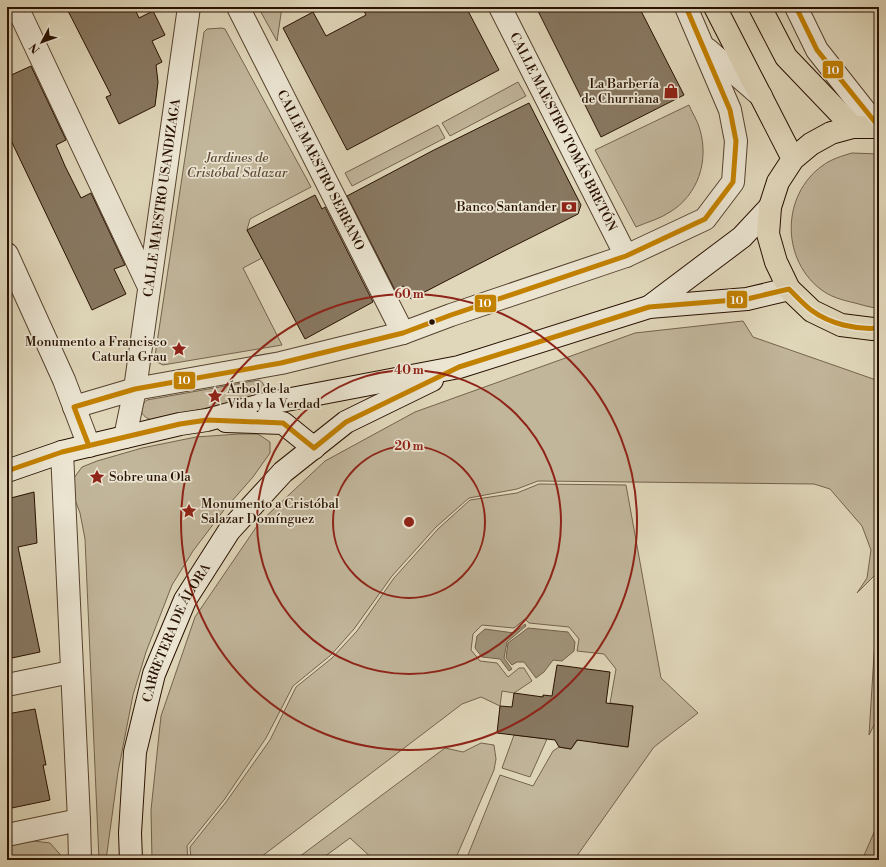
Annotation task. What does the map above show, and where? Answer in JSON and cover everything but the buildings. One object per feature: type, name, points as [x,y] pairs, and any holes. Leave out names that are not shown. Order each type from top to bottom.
[{"type":"main road","points":[[715,7],[793,159]]},
{"type":"main road","points":[[760,7],[786,57],[853,127]]},
{"type":"main road","points":[[878,126],[853,127],[831,133],[811,144],[793,159],[778,182],[770,207],[768,234],[776,262],[788,289],[812,311],[841,325],[873,329],[879,328]]},
{"type":"street","points":[[17,7],[149,287]]},
{"type":"street","name":"CALLE MAESTRO USANDIZAGA","points":[[125,437],[135,389],[189,7]]},
{"type":"street","name":"CALLE MAESTRO SERRANO","points":[[238,7],[403,333]]},
{"type":"street","name":"CALLE MAESTRO TOMÁS BRETÓN","points":[[500,7],[626,256]]},
{"type":"street","points":[[74,407],[135,389],[281,363],[403,333],[451,315],[626,256],[705,219],[733,182],[736,141],[730,110],[686,7]]},
{"type":"street","points":[[796,7],[817,50],[878,126]]},
{"type":"street","points":[[703,46],[761,96]]},
{"type":"street","points":[[649,308],[742,237],[770,207]]},
{"type":"street","points":[[7,254],[64,380],[89,446]]},
{"type":"street","points":[[7,470],[62,452],[180,424],[207,420],[265,404],[459,367],[649,308],[747,299],[788,289]]},
{"type":"street","name":"CARRETERA DE ÁLORA","points":[[131,860],[130,833],[135,752],[154,674],[185,600],[229,531],[283,472],[346,422],[459,367]]},
{"type":"street","points":[[207,420],[283,423],[314,448]]},
{"type":"street","points":[[62,452],[80,860]]},
{"type":"street","points":[[7,684],[71,672]]},
{"type":"street","points":[[7,835],[79,820]]},
{"type":"green space","points":[[258,7],[282,7],[277,41]]},
{"type":"green space","name":"Jardines de Cristóbal Salazar","points":[[207,29],[225,29],[311,187],[250,219],[247,230],[262,258],[243,268],[282,345],[163,365],[157,362],[155,356],[204,32]]},
{"type":"green space","points":[[518,82],[526,96],[450,136],[442,123]]},
{"type":"green space","points":[[689,105],[699,127],[702,142],[703,154],[699,176],[694,187],[680,205],[662,217],[636,227],[595,150]]},
{"type":"green space","points":[[438,125],[445,138],[352,186],[345,173]]},
{"type":"green space","points":[[852,153],[879,154],[879,308],[870,307],[832,296],[819,288],[807,275],[798,260],[793,243],[791,226],[793,209],[799,193],[809,178],[822,166],[837,158]]},
{"type":"green space","points":[[743,321],[753,337],[879,381],[879,571],[857,593],[867,578],[871,550],[862,526],[830,489],[814,484],[538,481],[517,489],[469,498],[436,527],[392,576],[354,629],[331,655],[293,686],[266,738],[224,800],[187,846],[188,860],[152,860],[151,810],[161,716],[195,617],[259,523],[325,461],[415,412],[635,333]]},
{"type":"green space","points":[[259,380],[263,383],[264,387],[264,392],[261,396],[152,420],[145,417],[141,409],[147,400]]},
{"type":"green space","points":[[258,434],[270,442],[270,453],[253,477],[224,510],[193,551],[172,585],[146,652],[133,695],[118,772],[106,860],[99,860],[85,539],[80,513],[72,492],[74,478],[82,467],[142,448],[196,437]]},
{"type":"green space","points":[[539,484],[626,485],[661,678],[698,713],[654,747],[574,860],[466,860],[500,775],[533,786],[553,751],[559,747],[571,749],[580,737],[598,739],[597,743],[628,747],[633,706],[610,703],[616,669],[604,654],[577,651],[579,639],[569,627],[529,623],[525,619],[514,628],[482,625],[473,634],[471,650],[480,661],[497,663],[508,677],[519,668],[524,668],[532,681],[514,693],[502,691],[500,706],[481,697],[462,704],[257,860],[191,860],[190,847],[226,802],[270,740],[296,687],[332,658],[357,631],[394,578],[438,529],[470,500],[517,493]]},
{"type":"green space","points":[[879,590],[879,715],[869,735],[878,591]]},
{"type":"green space","points":[[514,735],[547,739],[530,777],[502,768]]},
{"type":"green space","points":[[481,743],[494,745],[496,759],[494,770],[455,860],[374,860],[350,838],[320,860],[295,860],[445,748],[463,752]]},
{"type":"green space","points":[[879,821],[879,860],[862,860]]},
{"type":"green space","points":[[34,841],[50,843],[65,860],[7,860],[7,846]]},
{"type":"shaded area","points":[[525,624],[526,626],[507,642],[504,658],[512,669],[509,671],[500,659],[482,657],[475,648],[477,636],[485,629],[514,633]]},
{"type":"shaded area","points":[[528,628],[568,632],[575,642],[574,651],[562,661],[553,660],[544,672],[536,678],[524,662],[517,662],[512,665],[506,658],[508,643]]},
{"type":"transit line","name":"10","points":[[89,446],[74,407],[135,389],[281,363],[403,333],[451,315],[626,256],[705,219],[733,182],[736,141],[730,110],[686,7]]},
{"type":"transit line","name":"10","points":[[796,7],[817,50],[879,127]]},
{"type":"transit line","name":"10","points":[[7,471],[62,452],[180,424],[207,420],[283,423],[314,448],[346,422],[459,367],[649,307],[747,299],[789,289],[808,308],[826,319],[852,327],[879,328]]},
{"type":"place","name":"La Barbería de Churriana","points":[[671,91]]},
{"type":"place","name":"Banco Santander","points":[[569,207]]},
{"type":"place","name":"Monumento a Francisco Caturla Grau","points":[[179,349]]},
{"type":"place","name":"Árbol de la Vida y la Verdad","points":[[215,396]]},
{"type":"place","name":"Sobre una Ola","points":[[97,477]]},
{"type":"place","name":"Monumento a Cristóbal Salazar Domínguez","points":[[189,511]]}]
